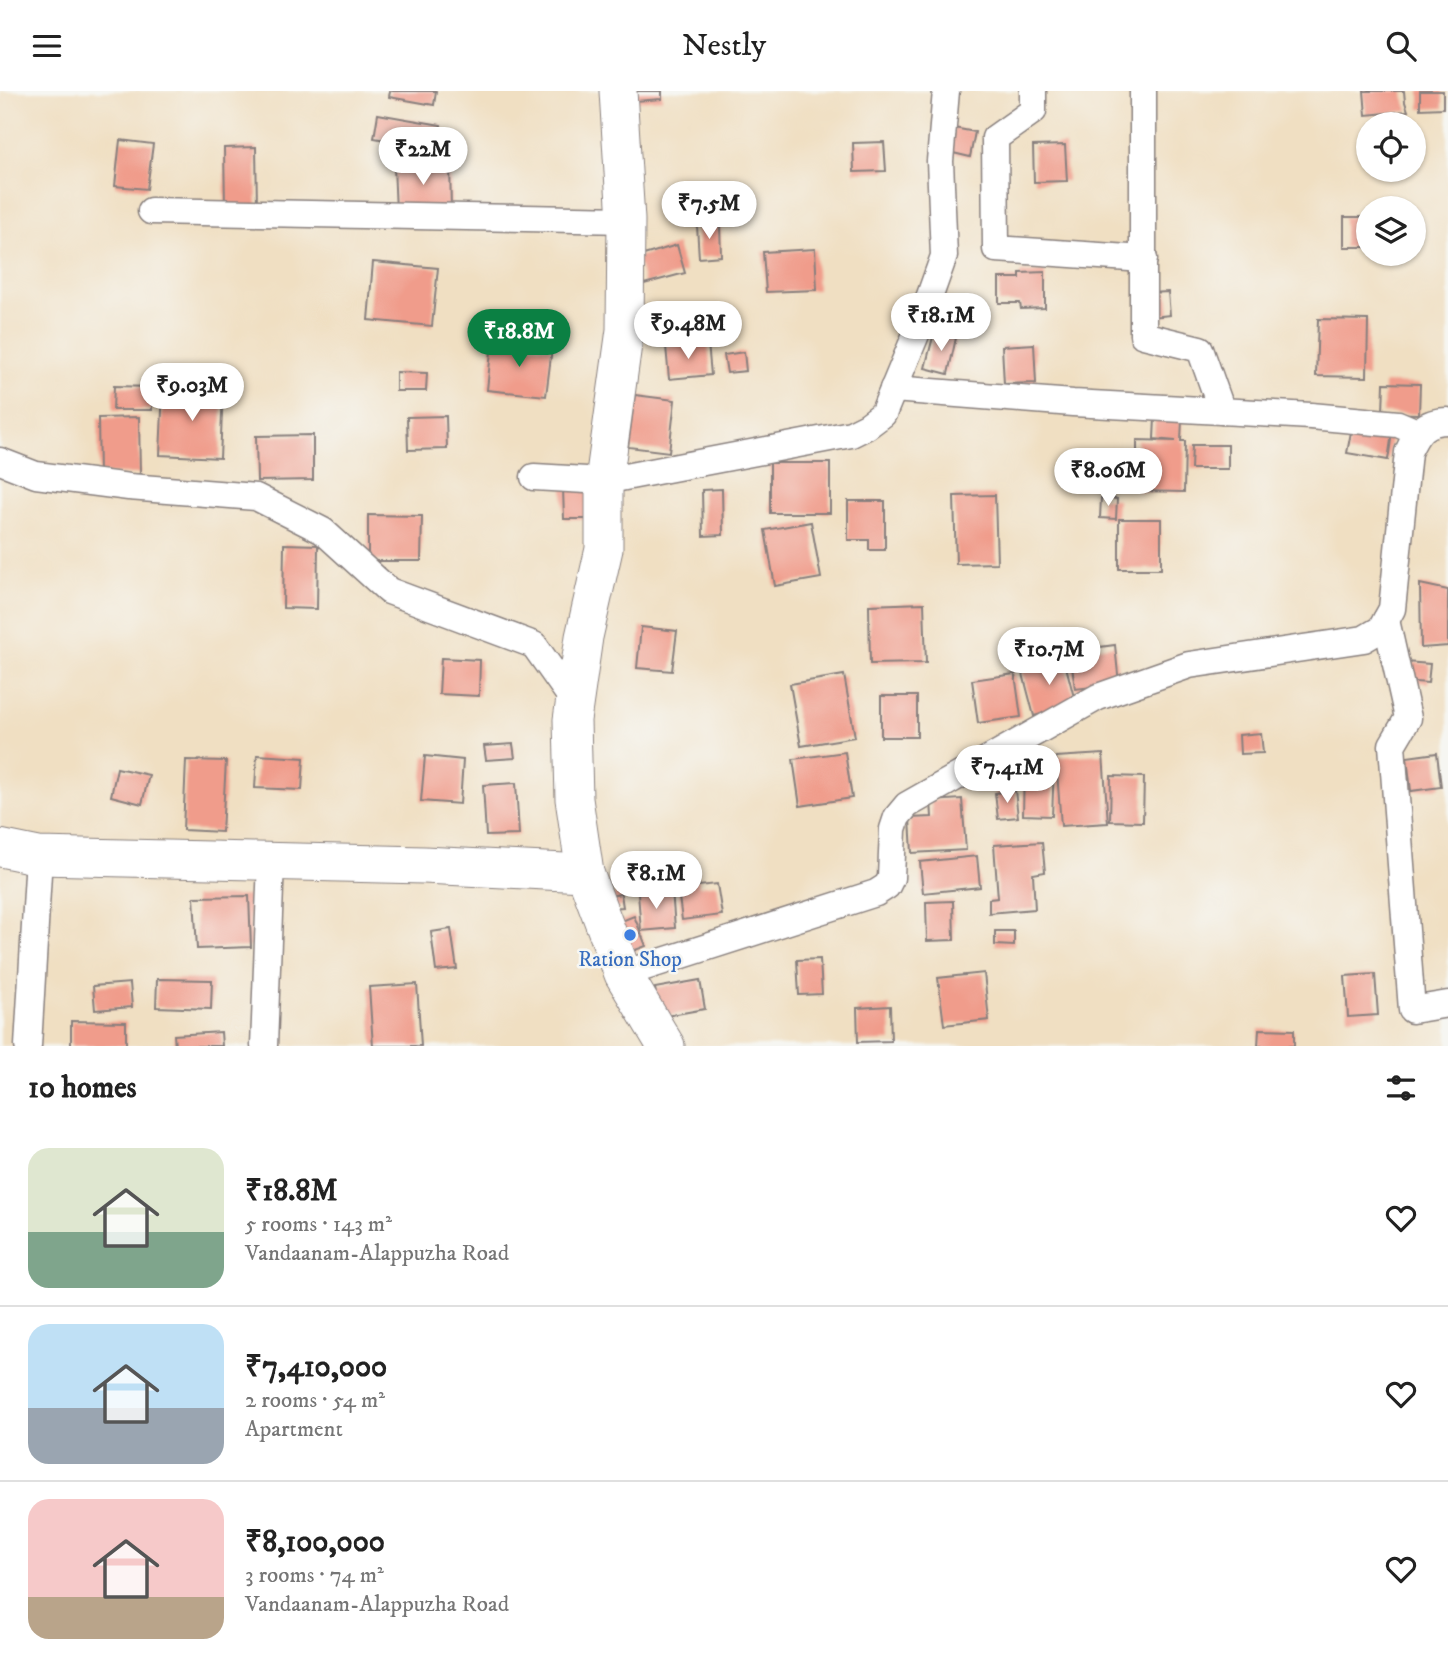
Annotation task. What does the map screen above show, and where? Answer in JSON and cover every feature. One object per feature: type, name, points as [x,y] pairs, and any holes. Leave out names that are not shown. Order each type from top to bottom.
[{"type":"main road","points":[[618,91],[626,221],[625,330],[604,481],[604,549],[584,637],[572,720],[574,799],[585,873],[623,974],[666,1046]]},
{"type":"main road","points":[[0,848],[39,856],[424,865],[585,873]]},
{"type":"street","points":[[534,477],[604,481],[851,434],[883,414],[922,320],[944,256],[940,161],[946,91]]},
{"type":"street","points":[[1033,91],[1033,111],[995,138],[996,249],[1144,259]]},
{"type":"street","points":[[1143,91],[1143,335],[1200,349],[1222,411]]},
{"type":"street","points":[[151,211],[626,221]]},
{"type":"street","points":[[893,389],[1073,403],[1311,416],[1398,424],[1417,432]]},
{"type":"street","points":[[623,974],[876,893],[887,886],[891,878],[893,829],[897,817],[907,805],[1098,697],[1189,665],[1364,639],[1381,629],[1392,609],[1408,452],[1417,432],[1436,421],[1448,421]]},
{"type":"street","points":[[0,461],[36,475],[129,487],[257,497],[323,531],[389,591],[534,645],[575,703]]},
{"type":"street","points":[[1386,620],[1408,718],[1392,745],[1412,1010],[1448,1004]]},
{"type":"street","points":[[28,1046],[39,856]]},
{"type":"street","points":[[264,1046],[271,861]]},
{"type":"building","points":[[390,91],[436,91],[434,105],[389,97]]},
{"type":"building","points":[[635,91],[662,91],[662,99],[635,101]]},
{"type":"building","points":[[1364,91],[1404,91],[1408,111],[1366,112]]},
{"type":"building","points":[[1420,91],[1443,91],[1443,108],[1420,109]]},
{"type":"building","points":[[378,114],[441,125],[437,149],[374,138]]},
{"type":"building","points":[[954,128],[975,132],[970,157],[949,152]]},
{"type":"building","points":[[120,140],[153,144],[147,189],[115,186]]},
{"type":"building","points":[[884,142],[886,171],[854,172],[853,143]]},
{"type":"building","points":[[1065,145],[1067,181],[1034,182],[1033,146]]},
{"type":"building","points":[[256,147],[257,206],[225,206],[224,148]]},
{"type":"building","points":[[450,164],[451,209],[396,211],[394,166]]},
{"type":"building","points":[[1344,217],[1356,217],[1356,247],[1344,247]]},
{"type":"building","points":[[720,225],[721,256],[699,258],[697,226]]},
{"type":"building","points":[[677,245],[685,273],[644,284],[637,257]]},
{"type":"building","points":[[815,249],[817,290],[766,292],[763,252]]},
{"type":"building","points":[[373,262],[438,268],[432,326],[368,320]]},
{"type":"building","points":[[1045,272],[1045,308],[1021,309],[1020,303],[999,303],[999,278],[1020,278],[1020,273]]},
{"type":"building","points":[[1168,292],[1170,315],[1152,317],[1150,293]]},
{"type":"building","points":[[1318,319],[1368,320],[1367,377],[1316,376]]},
{"type":"building","points":[[934,333],[956,338],[948,374],[925,368]]},
{"type":"building","points":[[492,342],[552,348],[546,396],[487,390]]},
{"type":"building","points":[[708,343],[711,375],[669,379],[666,346]]},
{"type":"building","points":[[1034,344],[1036,383],[1004,384],[1002,346]]},
{"type":"building","points":[[744,352],[746,371],[727,373],[724,355]]},
{"type":"building","points":[[396,372],[427,373],[426,391],[396,391]]},
{"type":"building","points":[[1384,383],[1420,384],[1419,414],[1383,413]]},
{"type":"building","points":[[114,386],[152,387],[152,410],[113,410]]},
{"type":"building","points":[[163,388],[223,391],[220,458],[160,455]]},
{"type":"building","points":[[635,395],[675,400],[669,452],[628,447]]},
{"type":"building","points":[[446,416],[447,449],[408,450],[407,417]]},
{"type":"building","points":[[139,417],[140,474],[99,474],[98,418]]},
{"type":"building","points":[[1155,418],[1182,419],[1181,441],[1185,441],[1184,492],[1137,491],[1137,440],[1176,441],[1154,439]]},
{"type":"building","points":[[1352,427],[1392,433],[1388,460],[1347,453]]},
{"type":"building","points":[[313,435],[313,480],[257,481],[256,436]]},
{"type":"building","points":[[1192,445],[1228,445],[1228,469],[1191,469]]},
{"type":"building","points":[[770,463],[830,463],[830,513],[770,513]]},
{"type":"building","points":[[563,488],[588,488],[588,519],[564,519]]},
{"type":"building","points":[[722,489],[723,535],[703,536],[702,490]]},
{"type":"building","points":[[995,495],[997,563],[956,564],[954,496]]},
{"type":"building","points":[[1101,498],[1117,499],[1116,519],[1100,518]]},
{"type":"building","points":[[848,501],[885,501],[885,550],[869,550],[869,540],[848,540]]},
{"type":"building","points":[[368,515],[422,516],[421,561],[368,561]]},
{"type":"building","points":[[1119,519],[1161,519],[1161,569],[1119,569]]},
{"type":"building","points":[[811,522],[821,578],[775,586],[765,530]]},
{"type":"building","points":[[284,544],[318,545],[317,609],[283,608]]},
{"type":"building","points":[[1420,584],[1448,590],[1448,646],[1421,648]]},
{"type":"building","points":[[924,603],[926,663],[870,664],[869,605]]},
{"type":"building","points":[[641,627],[677,631],[672,671],[637,668]]},
{"type":"building","points":[[1115,645],[1119,684],[1075,689],[1070,651]]},
{"type":"building","points":[[441,658],[480,660],[479,696],[439,694]]},
{"type":"building","points":[[1064,659],[1076,705],[1034,716],[1022,670]]},
{"type":"building","points":[[1405,662],[1430,664],[1428,683],[1402,681]]},
{"type":"building","points":[[1015,674],[1021,717],[978,723],[972,680]]},
{"type":"building","points":[[844,675],[855,737],[801,746],[790,684]]},
{"type":"building","points":[[881,696],[917,696],[917,737],[881,737]]},
{"type":"building","points":[[1261,733],[1263,753],[1240,754],[1239,735]]},
{"type":"building","points":[[513,744],[515,758],[486,760],[484,746]]},
{"type":"building","points":[[845,752],[852,798],[800,806],[793,759]]},
{"type":"building","points":[[1437,753],[1441,787],[1411,791],[1407,757]]},
{"type":"building","points":[[1103,754],[1108,823],[1061,826],[1056,757]]},
{"type":"building","points":[[257,755],[304,758],[302,790],[255,788]]},
{"type":"building","points":[[425,756],[463,760],[460,804],[421,801]]},
{"type":"building","points":[[186,760],[226,761],[222,832],[183,830]]},
{"type":"building","points":[[1024,767],[1054,767],[1052,816],[1023,815]]},
{"type":"building","points":[[117,768],[149,775],[142,804],[111,796]]},
{"type":"building","points":[[1111,776],[1144,777],[1143,822],[1110,821]]},
{"type":"building","points":[[516,783],[519,835],[486,836],[483,785]]},
{"type":"building","points":[[1015,790],[1018,817],[998,819],[995,793]]},
{"type":"building","points":[[962,799],[966,850],[912,853],[910,818],[932,817],[931,801]]},
{"type":"building","points":[[1042,842],[1045,872],[1033,874],[1035,909],[989,913],[989,899],[998,898],[994,845]]},
{"type":"building","points":[[977,856],[980,887],[923,893],[920,862]]},
{"type":"building","points":[[696,864],[699,886],[717,884],[722,915],[682,920],[675,867]]},
{"type":"building","points":[[672,890],[675,928],[641,931],[638,893]]},
{"type":"building","points":[[621,894],[623,907],[610,908],[609,896]]},
{"type":"building","points":[[249,896],[251,947],[197,949],[194,897]]},
{"type":"building","points":[[953,901],[954,940],[927,941],[926,902]]},
{"type":"building","name":"Ration Shop","points":[[634,916],[646,946],[625,954],[614,924]]},
{"type":"building","points":[[451,929],[457,969],[436,971],[431,932]]},
{"type":"building","points":[[995,931],[1014,931],[1014,946],[995,945]]},
{"type":"building","points":[[820,959],[822,994],[799,995],[797,960]]},
{"type":"building","points":[[984,973],[989,1020],[944,1025],[938,978]]},
{"type":"building","points":[[1375,974],[1378,1015],[1348,1017],[1345,976]]},
{"type":"building","points":[[157,979],[212,980],[211,1009],[156,1007]]},
{"type":"building","points":[[700,980],[705,1009],[660,1017],[655,988]]},
{"type":"building","points":[[130,983],[132,1007],[95,1010],[93,986]]},
{"type":"building","points":[[417,984],[421,1046],[373,1046],[369,987]]},
{"type":"building","points":[[890,1006],[891,1041],[858,1042],[857,1008]]},
{"type":"building","points":[[71,1021],[126,1022],[126,1046],[71,1046]]},
{"type":"building","points":[[1259,1029],[1294,1030],[1294,1046],[1258,1046]]},
{"type":"building","points":[[221,1032],[222,1046],[175,1046],[174,1035]]},
{"type":"place","name":"Ration Shop","points":[[630,935]]}]
